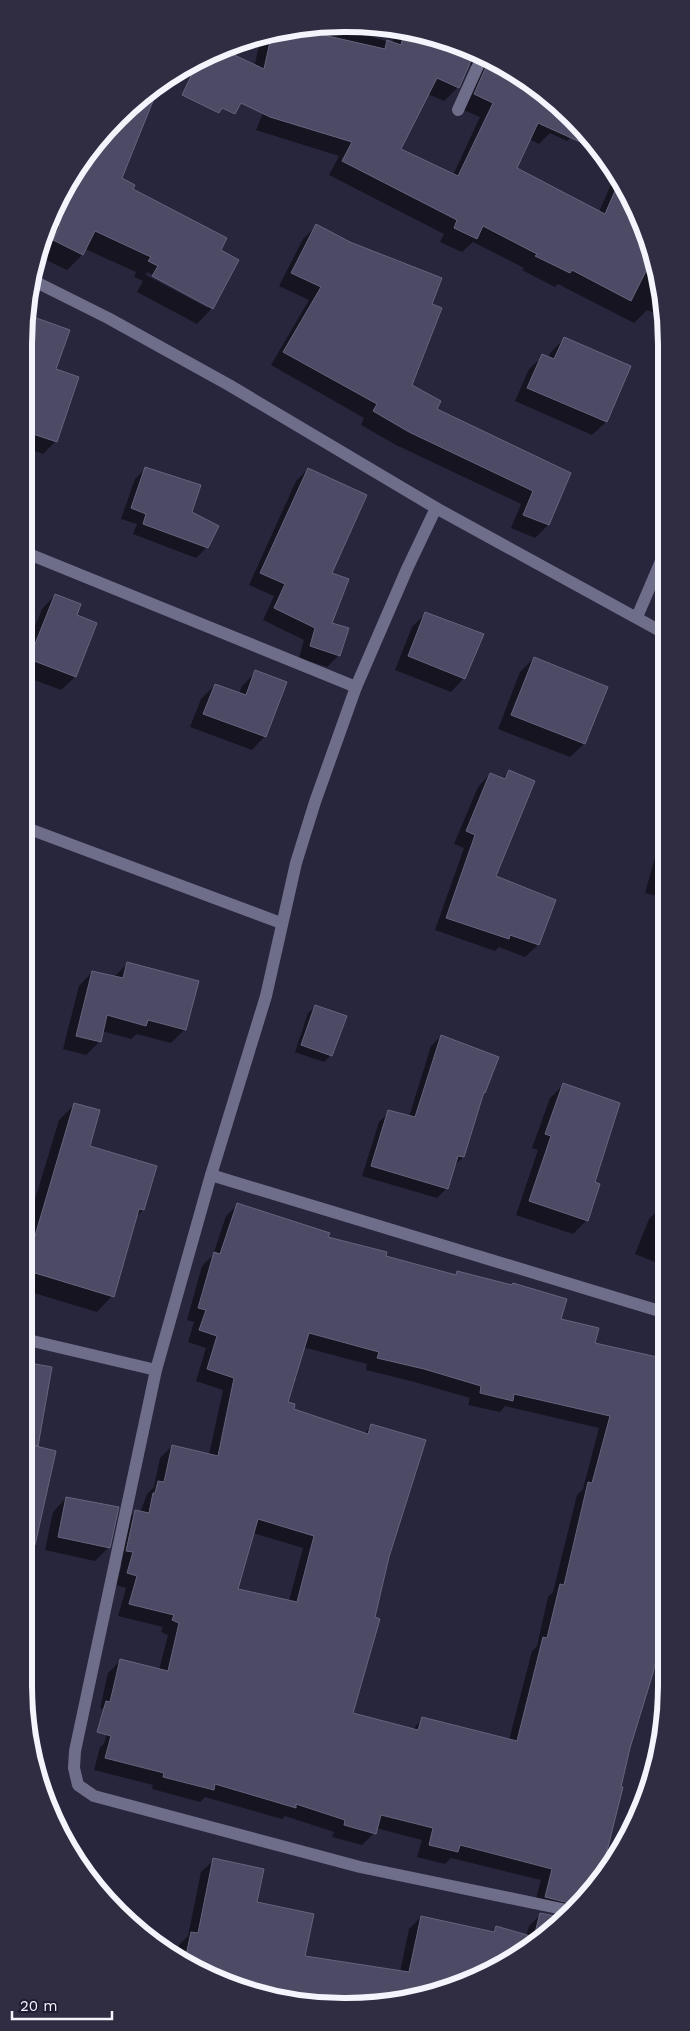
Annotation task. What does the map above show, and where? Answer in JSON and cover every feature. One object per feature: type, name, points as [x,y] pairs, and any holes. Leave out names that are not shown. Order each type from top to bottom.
[{"type":"street","points":[[458,110],[479,63]]},
{"type":"street","points":[[39,284],[108,318],[229,385],[436,508],[658,629]]},
{"type":"street","points":[[436,508],[407,569],[356,688],[301,845],[281,923],[276,959],[266,996],[211,1175],[156,1370],[74,1768],[78,1785],[94,1796],[360,1867],[564,1909]]},
{"type":"street","points":[[32,555],[356,688]]},
{"type":"street","points":[[637,617],[658,568]]},
{"type":"street","points":[[32,830],[281,923]]},
{"type":"street","points":[[211,1175],[658,1311]]},
{"type":"street","points":[[32,1340],[156,1370]]},
{"type":"building","points":[[318,34],[385,49],[387,40],[401,45],[403,38],[426,43],[472,59],[459,88],[437,78],[401,149],[458,176],[493,103],[474,94],[486,67],[519,85],[551,110],[584,144],[538,123],[517,168],[605,214],[616,189],[634,225],[648,268],[631,301],[572,270],[570,273],[535,256],[537,254],[483,226],[477,239],[454,228],[457,220],[342,161],[352,142],[270,117],[241,103],[235,114],[222,108],[219,113],[182,95],[193,72],[232,54],[264,69],[270,42]]},
{"type":"building","points":[[154,97],[122,178],[135,185],[133,189],[227,238],[221,250],[239,260],[213,309],[152,276],[158,266],[148,261],[151,257],[95,231],[83,255],[53,240],[60,226],[56,224],[74,189],[85,170],[110,139]]},
{"type":"building","points":[[316,224],[350,242],[442,278],[432,304],[442,308],[412,385],[441,401],[437,409],[571,473],[549,525],[523,515],[533,491],[409,432],[373,411],[377,404],[283,352],[321,287],[291,273]]},
{"type":"building","points":[[34,317],[70,330],[56,369],[79,377],[57,442],[32,434]]},
{"type":"building","points":[[564,337],[631,366],[607,422],[527,388],[542,354],[554,359]]},
{"type":"building","points":[[145,467],[201,485],[192,512],[219,526],[208,548],[143,524],[146,514],[131,508]]},
{"type":"building","points":[[308,468],[367,495],[332,573],[349,579],[332,623],[349,628],[340,656],[310,646],[315,628],[274,608],[285,584],[260,573]]},
{"type":"building","points":[[55,594],[81,604],[77,615],[97,623],[76,677],[32,660],[32,652]]},
{"type":"building","points":[[425,612],[484,634],[465,679],[408,656]]},
{"type":"building","points":[[534,657],[608,687],[585,744],[511,715]]},
{"type":"building","points":[[255,670],[287,682],[266,737],[203,714],[215,684],[246,695]]},
{"type":"building","points":[[509,770],[535,781],[496,876],[556,900],[539,945],[510,935],[509,939],[446,918],[475,835],[466,831],[490,773],[505,779]]},
{"type":"building","points":[[127,962],[199,981],[186,1030],[148,1020],[146,1026],[107,1015],[101,1042],[76,1036],[92,971],[123,978]]},
{"type":"building","points":[[315,1005],[347,1016],[332,1056],[301,1045]]},
{"type":"building","points":[[441,1035],[499,1057],[484,1092],[464,1157],[458,1156],[448,1189],[371,1166],[388,1110],[415,1117]]},
{"type":"building","points":[[563,1083],[620,1103],[595,1182],[600,1184],[588,1221],[529,1201],[551,1136],[545,1134]]},
{"type":"building","points":[[74,1103],[100,1110],[90,1146],[157,1166],[144,1210],[139,1209],[114,1297],[32,1272],[32,1246]]},
{"type":"building","points":[[237,1203],[330,1233],[328,1237],[387,1252],[386,1256],[456,1275],[457,1271],[512,1285],[513,1283],[567,1299],[561,1319],[599,1328],[595,1343],[658,1357],[658,1651],[630,1748],[621,1787],[623,1787],[605,1860],[570,1903],[545,1897],[552,1869],[460,1845],[458,1852],[429,1845],[433,1828],[381,1815],[376,1834],[344,1825],[345,1820],[296,1804],[296,1808],[215,1784],[214,1790],[163,1777],[164,1773],[105,1758],[111,1736],[97,1732],[106,1701],[110,1702],[120,1659],[168,1671],[179,1623],[172,1620],[174,1615],[129,1604],[137,1576],[127,1573],[133,1552],[126,1551],[135,1510],[149,1513],[153,1493],[155,1493],[158,1481],[164,1482],[172,1445],[218,1456],[234,1378],[207,1369],[217,1336],[199,1330],[206,1310],[198,1308],[214,1252],[220,1254]],"holes":[[[309,1333],[379,1352],[377,1358],[424,1369],[481,1386],[480,1393],[513,1401],[514,1394],[610,1416],[592,1483],[588,1482],[564,1585],[560,1584],[547,1638],[543,1637],[517,1741],[422,1717],[418,1730],[353,1713],[380,1619],[375,1617],[389,1557],[426,1440],[371,1424],[368,1434],[294,1409],[295,1404],[288,1402]],[[258,1519],[314,1536],[297,1602],[238,1589]]]},
{"type":"building","points":[[32,1363],[52,1367],[38,1446],[32,1445]]},
{"type":"building","points":[[32,1445],[56,1451],[35,1545],[32,1545]]},
{"type":"building","points":[[66,1497],[119,1507],[110,1548],[58,1537]]},
{"type":"building","points":[[213,1858],[264,1869],[257,1902],[314,1914],[305,1956],[409,1972],[421,1916],[494,1932],[496,1926],[532,1936],[501,1957],[465,1975],[426,1988],[386,1996],[325,1998],[264,1988],[225,1975],[189,1957],[186,1955],[191,1932],[198,1933]]},
{"type":"building","points":[[540,1913],[556,1916],[535,1934]]}]
